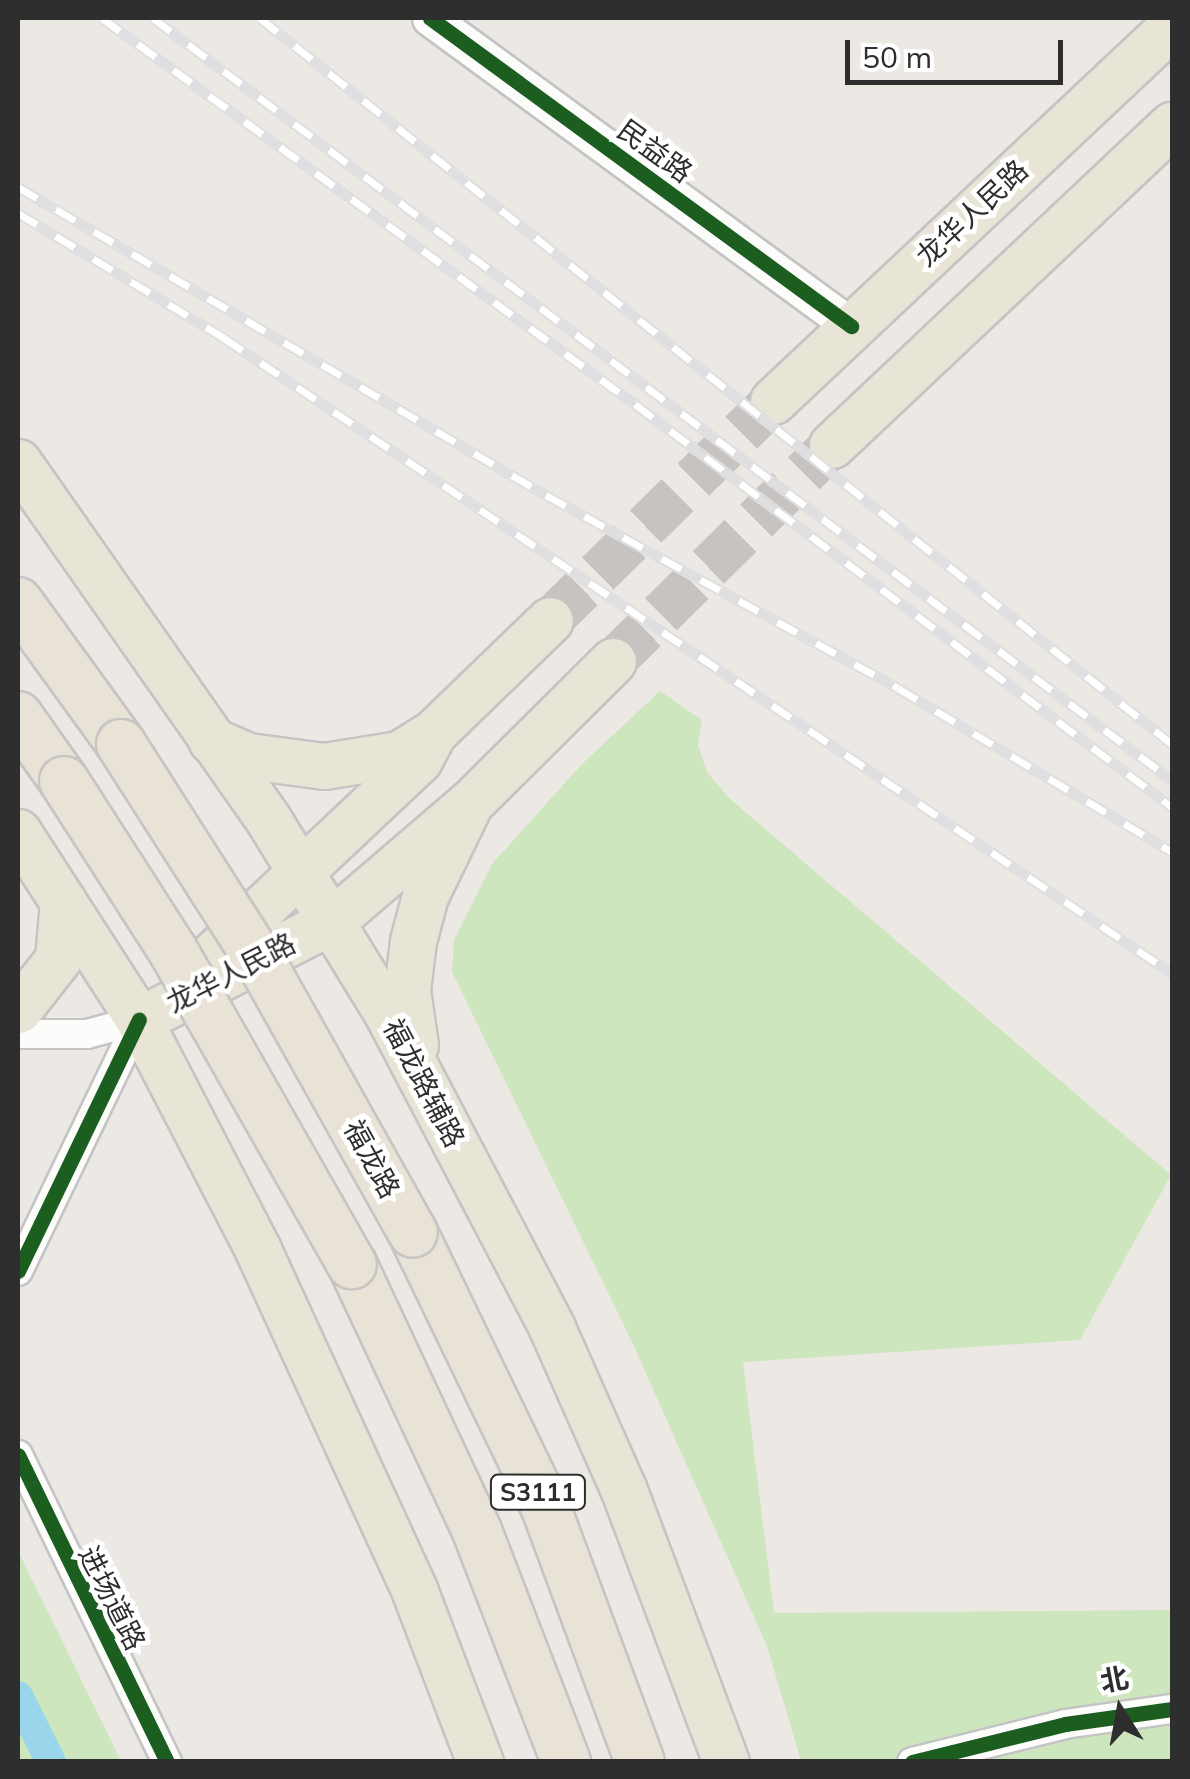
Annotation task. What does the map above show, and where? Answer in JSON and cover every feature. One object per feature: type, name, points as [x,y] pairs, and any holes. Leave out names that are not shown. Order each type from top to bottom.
[{"type":"highway","name":"福龙路","points":[[18,602],[121,744],[266,971],[413,1233],[546,1508],[640,1762]]},
{"type":"highway","name":"S3111","points":[[18,716],[64,781],[192,983],[352,1264],[477,1531],[566,1762]]},
{"type":"main road","name":"龙华人民路","points":[[773,401],[1172,26]]},
{"type":"main road","points":[[832,445],[1172,125]]},
{"type":"main road","name":"福龙路辅路","points":[[18,462],[332,921],[492,1208],[592,1416],[726,1762]]},
{"type":"main road","name":"龙华人民路","points":[[139,1020],[302,874],[420,760],[434,732],[550,620]]},
{"type":"main road","name":"龙华人民路","points":[[139,1020],[332,921],[470,802],[613,661]]},
{"type":"main road","points":[[211,740],[248,756],[324,766],[398,754],[434,732]]},
{"type":"main road","points":[[422,1082],[407,990],[412,941],[437,868],[470,802]]},
{"type":"main road","points":[[18,832],[139,1020],[336,1413],[480,1762]]},
{"type":"main road","points":[[18,1010],[58,959],[63,901]]},
{"type":"street","name":"民益路","points":[[430,18],[851,326]]},
{"type":"street","points":[[18,1034],[87,1034],[139,1020]]},
{"type":"street","points":[[18,1271],[139,1020]]},
{"type":"street","name":"进场道路","points":[[18,1454],[168,1762]]},
{"type":"street","points":[[912,1762],[1065,1724],[1172,1708]]},
{"type":"green space","points":[[660,691],[702,720],[698,745],[707,772],[729,798],[1171,1175],[1080,1340],[743,1362],[774,1613],[1172,1610],[1172,1761],[801,1761],[767,1646],[633,1344],[452,972],[454,940],[492,864],[582,764]]},
{"type":"green space","points":[[18,1551],[121,1761],[18,1761]]},
{"type":"waterway","points":[[18,1696],[51,1762]]},
{"type":"tunnel","points":[[550,620],[773,401]]},
{"type":"tunnel","points":[[613,661],[832,445]]},
{"type":"railway","points":[[102,18],[635,404],[1172,807]]},
{"type":"railway","points":[[153,18],[1172,780]]},
{"type":"railway","points":[[260,18],[1172,744]]},
{"type":"railway","points":[[18,187],[546,495],[898,688],[1172,852]]},
{"type":"railway","points":[[18,213],[224,338],[1172,973]]},
{"type":"cycle path","points":[[430,18],[851,326]]},
{"type":"cycle path","points":[[18,1271],[139,1020]]},
{"type":"cycle path","points":[[18,1455],[167,1762]]},
{"type":"cycle path","points":[[912,1762],[1065,1724],[1172,1709]]}]
